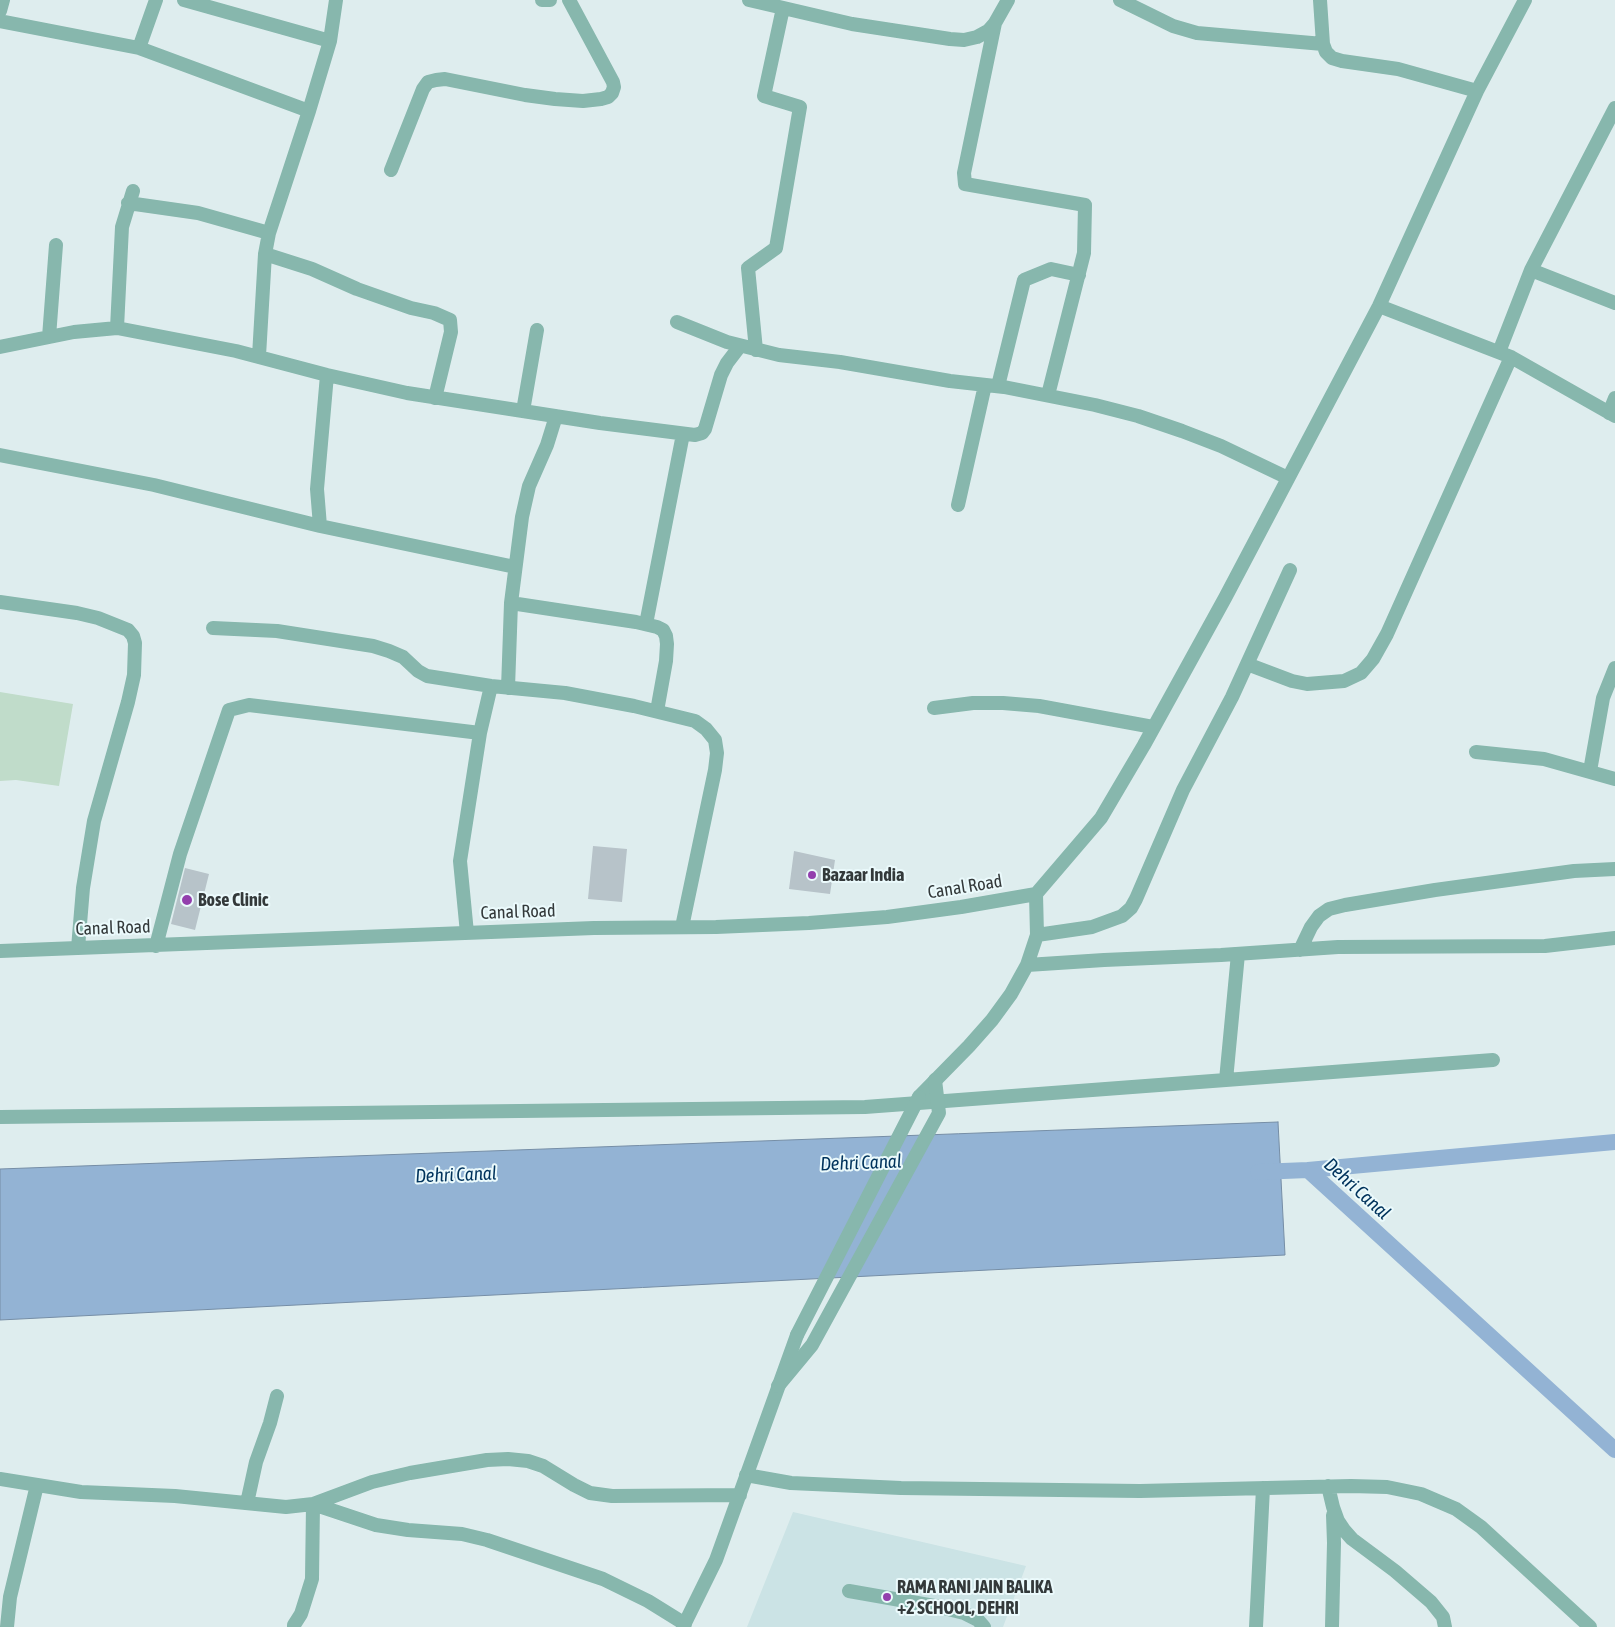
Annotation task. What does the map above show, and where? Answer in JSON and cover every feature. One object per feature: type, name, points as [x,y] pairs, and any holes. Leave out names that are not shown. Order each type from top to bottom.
[{"type":"street","points":[[0,10],[3,0]]},
{"type":"street","points":[[139,48],[156,0]]},
{"type":"street","points":[[184,0],[330,40]]},
{"type":"street","points":[[259,356],[265,254],[269,233],[330,40],[336,0]]},
{"type":"street","points":[[542,0],[550,0]]},
{"type":"street","points":[[391,170],[423,89],[428,82],[445,79],[555,99],[583,101],[608,97],[614,87],[612,82],[568,0]]},
{"type":"street","points":[[749,0],[852,24],[950,40],[964,40],[977,37],[988,31],[995,23],[1008,0]]},
{"type":"street","points":[[1120,0],[1173,26],[1197,33],[1323,44]]},
{"type":"street","points":[[1320,0],[1323,44],[1326,52],[1332,58],[1398,69],[1477,91]]},
{"type":"street","points":[[313,1504],[376,1525],[408,1530],[462,1534],[494,1542],[603,1579],[648,1601],[684,1625],[716,1560],[796,1335],[919,1097],[969,1046],[992,1020],[1011,994],[1027,965],[1038,935],[1036,894],[1100,818],[1154,727],[1379,306],[1477,91],[1525,0]]},
{"type":"street","points":[[756,350],[748,268],[776,248],[800,107],[764,96],[783,8]]},
{"type":"street","points":[[0,21],[139,48],[309,110]]},
{"type":"street","points":[[995,23],[964,173],[965,184],[1084,205],[1084,253],[1080,275],[1048,395]]},
{"type":"street","points":[[1246,664],[1292,681],[1307,684],[1327,684],[1344,681],[1361,673],[1372,659],[1387,634],[1505,355],[1531,270],[1615,108]]},
{"type":"street","points":[[117,328],[122,227],[130,197],[198,213],[269,233]]},
{"type":"street","points":[[49,337],[56,245]]},
{"type":"street","points":[[265,254],[312,269],[357,289],[410,308],[434,313],[450,320],[451,332],[435,398]]},
{"type":"street","points":[[958,505],[1024,280],[1051,269],[1080,275]]},
{"type":"street","points":[[1531,270],[1615,303]]},
{"type":"street","points":[[1379,306],[1505,355],[1612,414],[1615,398]]},
{"type":"street","points":[[677,322],[740,346],[756,350],[1048,395],[1138,416],[1221,446],[1288,478]]},
{"type":"street","points":[[0,347],[74,332],[117,328],[259,356],[327,375],[435,398],[683,434],[702,433],[705,429],[727,362],[740,346]]},
{"type":"street","points":[[523,411],[537,330]]},
{"type":"street","points":[[320,526],[317,489],[327,375]]},
{"type":"street","points":[[508,688],[511,603],[522,517],[529,486],[547,445],[556,416]]},
{"type":"street","points":[[646,624],[683,434]]},
{"type":"street","points":[[0,455],[154,485],[320,526],[515,567]]},
{"type":"street","points":[[1038,935],[1092,927],[1122,916],[1130,908],[1136,899],[1183,790],[1246,664],[1290,570]]},
{"type":"street","points":[[0,602],[98,618],[128,630],[133,636],[135,643],[134,674],[128,702],[92,829],[83,888],[78,948]]},
{"type":"street","points":[[511,603],[573,611],[646,624],[663,630],[667,644],[666,661],[656,711]]},
{"type":"street","points":[[213,628],[277,631],[373,646],[403,657],[418,671],[427,676],[491,686],[565,693],[656,711],[695,721],[706,729],[714,740],[717,754],[682,927]]},
{"type":"street","points":[[1590,771],[1603,698],[1615,668]]},
{"type":"street","points":[[467,933],[460,861],[480,733],[491,686]]},
{"type":"street","points":[[934,708],[974,703],[1003,703],[1058,709],[1154,727]]},
{"type":"street","points":[[156,946],[180,854],[229,710],[249,705],[480,733]]},
{"type":"street","points":[[1476,752],[1544,760],[1615,778]]},
{"type":"street","points":[[1300,950],[1311,927],[1319,916],[1329,910],[1345,905],[1462,886],[1574,871],[1615,869]]},
{"type":"street","name":"Canal Road","points":[[0,951],[594,928],[842,921],[961,907],[1036,894]]},
{"type":"street","points":[[1027,965],[1338,947],[1545,946],[1615,938]]},
{"type":"street","points":[[1226,1080],[1238,954]]},
{"type":"street","points":[[0,1117],[865,1107],[1493,1060]]},
{"type":"street","points":[[778,1386],[812,1345],[939,1113],[935,1080]]},
{"type":"street","points":[[246,1503],[256,1462],[270,1423],[277,1396]]},
{"type":"street","points":[[0,1479],[81,1492],[175,1496],[286,1507],[313,1504],[372,1482],[403,1474],[487,1460],[508,1459],[528,1461],[543,1466],[590,1493],[612,1496],[740,1495]]},
{"type":"street","points":[[746,1474],[791,1483],[901,1488],[1121,1491],[1328,1486],[1387,1487],[1421,1494],[1456,1509],[1481,1527],[1590,1627]]},
{"type":"street","points":[[7,1627],[10,1597],[37,1485]]},
{"type":"street","points":[[1328,1486],[1338,1521],[1352,1539],[1395,1571],[1431,1602],[1443,1617],[1445,1627]]},
{"type":"street","points":[[1256,1627],[1263,1488]]},
{"type":"street","points":[[294,1627],[301,1614],[312,1579],[313,1504]]},
{"type":"street","points":[[1332,1627],[1333,1507]]},
{"type":"street","points":[[849,1591],[964,1613],[978,1620],[984,1627]]},
{"type":"shaded area","name":"RAMA RANI JAIN BALIKA +2 SCHOOL, DEHRI","points":[[793,1512],[1026,1566],[1003,1627],[747,1627]]},
{"type":"green space","points":[[0,692],[73,704],[59,786],[16,780],[0,781]]},
{"type":"water","points":[[1278,1122],[1285,1255],[0,1320],[0,1169]]},
{"type":"building","points":[[593,846],[627,849],[622,902],[588,899]]},
{"type":"building","name":"Bazaar India","points":[[794,851],[835,860],[830,894],[789,889]]},
{"type":"building","points":[[185,868],[209,874],[195,930],[171,924]]},
{"type":"waterway","points":[[1308,1170],[1615,1142]]},
{"type":"waterway","name":"Dehri Canal","points":[[1258,1172],[1308,1170],[1615,1450]]},
{"type":"place","name":"Bazaar India","points":[[812,875]]},
{"type":"place","name":"Bose Clinic","points":[[187,900]]},
{"type":"place","name":"RAMA RANI JAIN BALIKA +2 SCHOOL, DEHRI","points":[[887,1597]]}]
